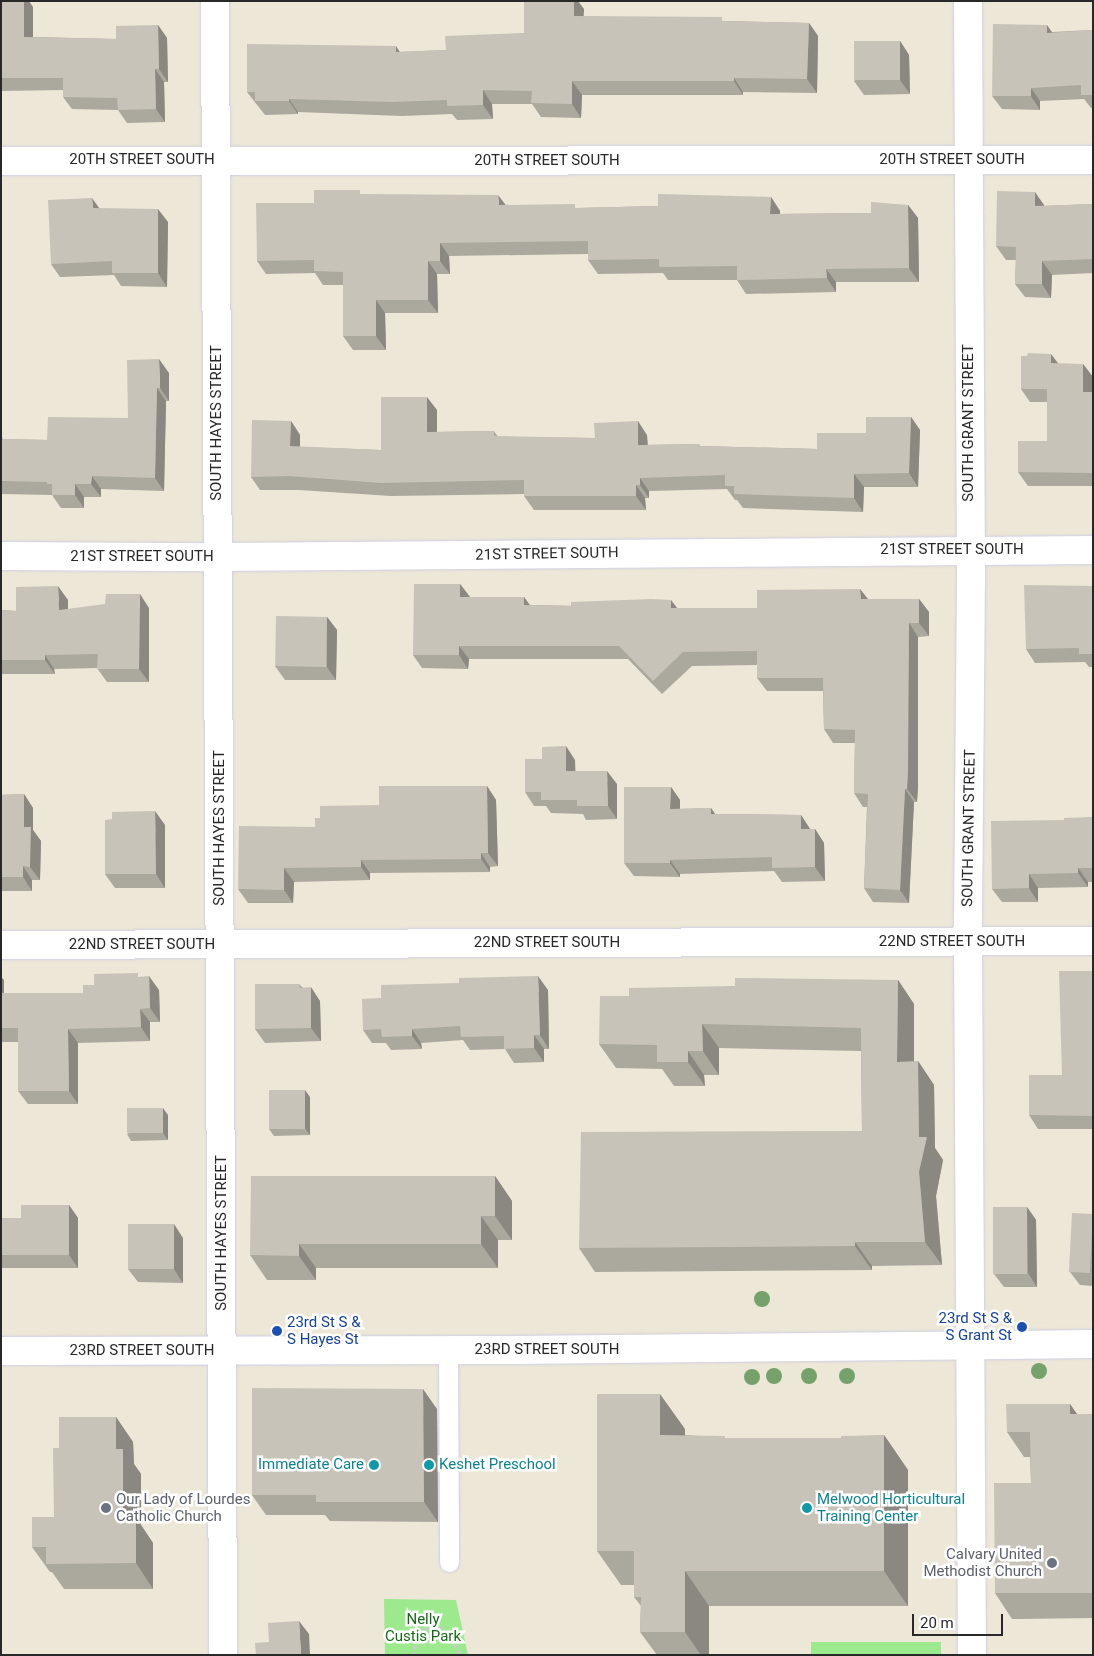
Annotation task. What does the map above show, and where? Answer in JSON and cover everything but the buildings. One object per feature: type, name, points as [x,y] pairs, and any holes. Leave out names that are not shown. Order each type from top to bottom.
[{"type":"street","name":"SOUTH HAYES STREET","points":[[215,1],[223,1655]]},
{"type":"street","name":"SOUTH GRANT STREET","points":[[968,1],[970,550],[968,942],[972,1345],[972,1655]]},
{"type":"street","name":"20TH STREET SOUTH","points":[[1,161],[1093,160]]},
{"type":"street","name":"21ST STREET SOUTH","points":[[1,556],[218,557],[1093,550]]},
{"type":"street","name":"22ND STREET SOUTH","points":[[1,945],[1093,941]]},
{"type":"street","name":"23RD STREET SOUTH","points":[[1,1351],[448,1350],[1093,1344]]},
{"type":"lane","points":[[448,1350],[449,1562]]},
{"type":"path","points":[[414,1655],[414,1649],[424,1630],[433,1623],[448,1633],[461,1655]]},
{"type":"green space","name":"Nelly Custis Park","points":[[384,1599],[456,1600],[468,1655],[385,1655]]},
{"type":"green space","points":[[811,1642],[941,1642],[941,1655],[811,1655]]},
{"type":"place","name":"23rd St S & S Grant St","points":[[1022,1327]]},
{"type":"place","name":"23rd St S & S Hayes St","points":[[277,1331]]},
{"type":"place","name":"Immediate Care","points":[[374,1465]]},
{"type":"place","name":"Keshet Preschool","points":[[429,1465]]},
{"type":"place","name":"Our Lady of Lourdes Catholic Church","points":[[106,1508]]},
{"type":"place","name":"Melwood Horticultural Training Center","points":[[807,1508]]},
{"type":"place","name":"Calvary United Methodist Church","points":[[1052,1563]]}]
